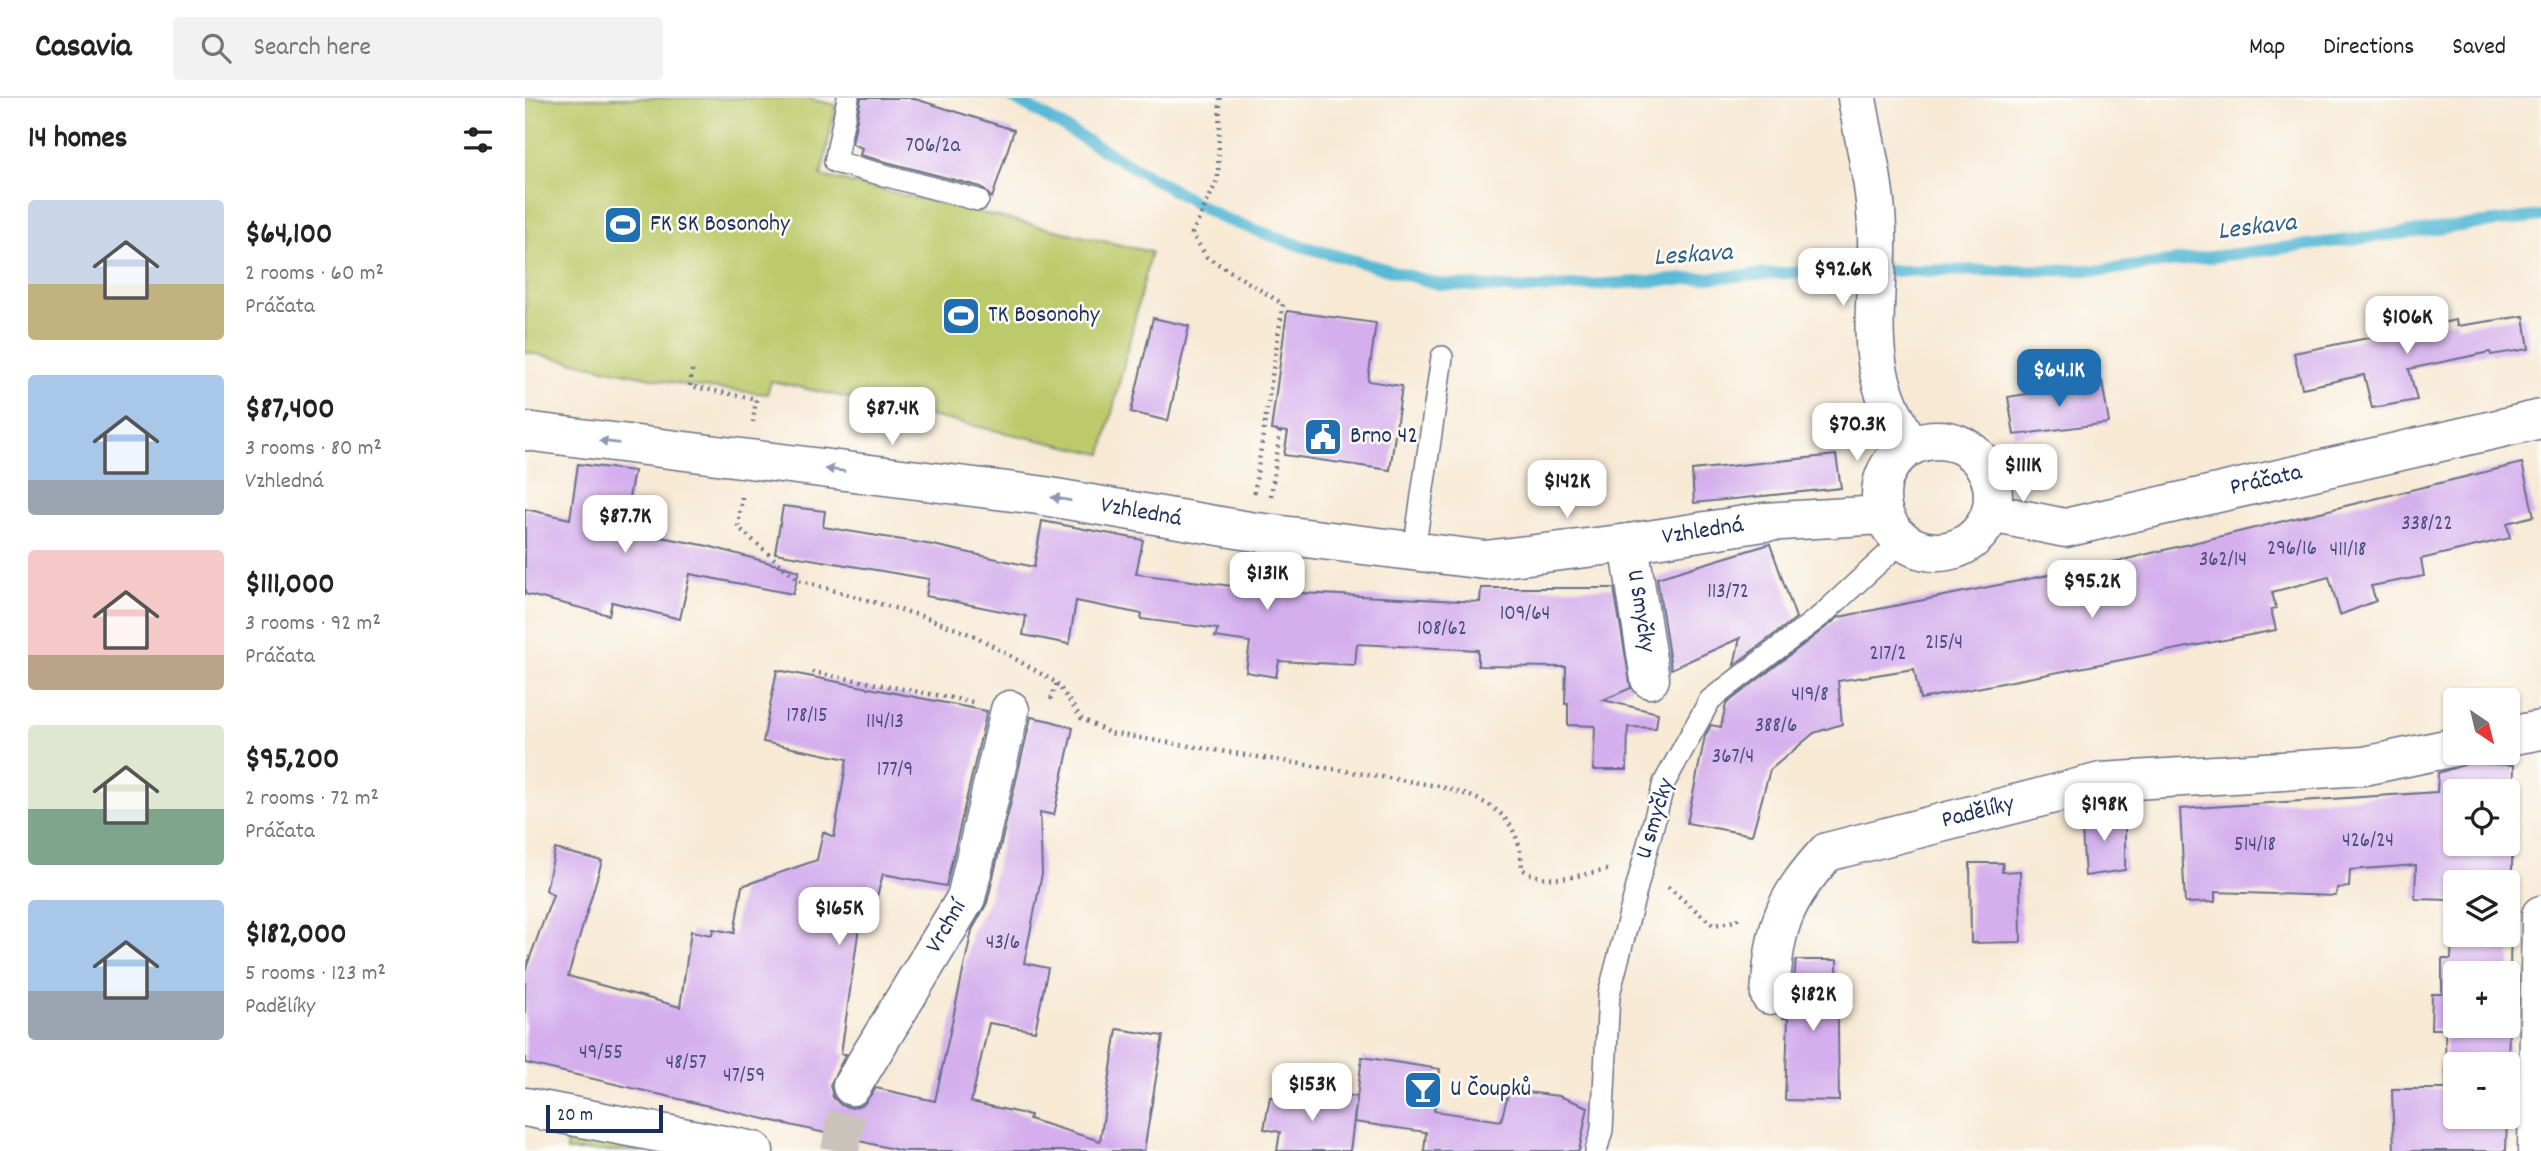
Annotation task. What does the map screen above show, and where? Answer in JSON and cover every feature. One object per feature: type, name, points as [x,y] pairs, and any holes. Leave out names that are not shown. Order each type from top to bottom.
[{"type":"street","points":[[1857,98],[1875,206],[1874,333],[1880,383],[1896,421],[1911,445]]},
{"type":"street","name":"Práčata","points":[[1991,513],[2065,528],[2541,419]]},
{"type":"street","name":"Vzhledná","points":[[525,431],[1038,495],[1257,532],[1485,560],[1629,543],[1764,522],[1893,528]]},
{"type":"street","points":[[1928,440],[1945,440],[1976,454],[1987,468],[1992,484],[1991,513],[1977,536],[1954,550],[1927,551],[1893,528],[1880,501],[1884,475],[1900,452],[1911,445],[1928,440]]},
{"type":"street","name":"U Smyčky","points":[[1629,543],[1650,679]]},
{"type":"street","name":"Vrchní","points":[[852,1086],[966,898],[1010,710]]},
{"type":"street","points":[[2520,734],[2541,730]]},
{"type":"street","name":"Padělíky","points":[[1770,995],[1774,943],[1782,913],[1804,877],[1827,852],[2101,782],[2364,766],[2443,750]]},
{"type":"street","points":[[2537,1151],[2541,915]]},
{"type":"street","points":[[525,1107],[754,1151]]},
{"type":"lane","points":[[848,98],[835,162],[978,200]]},
{"type":"lane","points":[[1414,551],[1442,357]]},
{"type":"lane","name":"U smyčky","points":[[1596,1151],[1602,1130],[1609,994],[1664,783],[1710,700],[1823,614],[1893,528]]},
{"type":"path","points":[[1220,98],[1218,179],[1192,234],[1207,257],[1283,304],[1257,532]]},
{"type":"path","points":[[692,370],[690,386],[756,399],[738,527],[799,580],[925,617],[977,637],[1057,683],[1081,718],[1109,733],[1438,786],[1473,796],[1497,808],[1521,849],[1522,869],[1535,878],[1552,879],[1642,864],[1713,925],[1736,921],[1744,913]]},
{"type":"path","points":[[1257,532],[1280,431]]},
{"type":"path","points":[[812,671],[934,693]]},
{"type":"path","points":[[1010,710],[1019,690],[1051,698],[1057,683]]},
{"type":"green space","points":[[525,98],[805,98],[836,105],[821,176],[1151,252],[1102,454],[771,381],[767,394],[690,386],[525,352]]},
{"type":"green space","points":[[567,1133],[644,1151],[566,1151]]},
{"type":"building","points":[[861,98],[912,98],[1014,130],[992,198],[981,187],[860,155],[862,148],[852,144]]},
{"type":"building","points":[[1287,311],[1376,323],[1368,381],[1402,386],[1390,470],[1284,455],[1288,432],[1271,430]]},
{"type":"building","points":[[2524,316],[2529,349],[2491,355],[2490,352],[2409,369],[2417,400],[2372,408],[2364,375],[2302,388],[2294,353],[2456,320],[2457,326]]},
{"type":"building","points":[[1153,318],[1189,326],[1168,421],[1131,412]]},
{"type":"building","points":[[2102,381],[2109,423],[2014,435],[2008,397]]},
{"type":"building","points":[[1836,455],[1841,488],[1694,503],[1692,470]]},
{"type":"building","points":[[2522,463],[2534,516],[2507,523],[2510,538],[2421,559],[2424,576],[2371,586],[2376,601],[2340,615],[2329,577],[2272,592],[2276,608],[2271,609],[2276,630],[1920,699],[1914,669],[1838,681],[1842,724],[1814,733],[1770,770],[1752,835],[1687,823],[1705,736],[1711,725],[1721,727],[1726,704],[1839,617],[2123,560]]},
{"type":"building","points":[[578,464],[634,471],[623,530],[708,546],[799,571],[793,594],[690,574],[680,619],[612,602],[609,615],[525,594],[525,509],[570,519]]},
{"type":"building","points":[[783,506],[825,511],[823,527],[933,545],[1034,567],[1042,521],[1143,540],[1136,574],[1280,592],[1480,602],[1481,588],[1614,588],[1631,688],[1603,700],[1658,713],[1656,728],[1628,727],[1627,770],[1593,770],[1595,726],[1568,725],[1568,704],[1565,704],[1566,667],[1478,666],[1478,650],[1357,644],[1355,665],[1279,661],[1276,677],[1246,672],[1250,642],[1215,637],[1218,629],[1141,619],[1142,614],[1076,601],[1069,644],[1023,635],[1026,616],[926,596],[929,579],[775,553]]},
{"type":"building","points":[[1770,544],[1796,618],[1734,665],[1740,638],[1671,669],[1657,578]]},
{"type":"building","points":[[777,670],[987,711],[946,886],[883,874],[868,929],[859,927],[841,1054],[846,1054],[830,1085],[833,1097],[841,1105],[852,1108],[863,1105],[876,1088],[935,1101],[972,930],[987,903],[1031,717],[1073,728],[1054,815],[1040,812],[1042,874],[1024,963],[1048,968],[1035,1031],[989,1023],[971,1102],[1030,1115],[1029,1119],[1100,1141],[1117,1029],[1163,1036],[1144,1151],[902,1151],[525,1063],[525,971],[553,895],[546,890],[555,849],[602,861],[568,976],[680,1007],[691,931],[712,935],[713,929],[734,933],[742,886],[817,860],[823,832],[834,837],[847,759],[763,742]]},
{"type":"building","points":[[2463,765],[2514,765],[2514,779],[2443,779],[2443,856],[2512,856],[2512,870],[2443,870],[2443,900],[2415,899],[2416,865],[2350,870],[2349,887],[2337,888],[2336,896],[2215,892],[2215,902],[2185,903],[2180,809],[2437,792],[2438,773]]},
{"type":"building","points":[[2125,812],[2125,870],[2085,876],[2081,814]]},
{"type":"building","points":[[1970,863],[2003,863],[2002,872],[2020,871],[2021,942],[1971,943]]},
{"type":"building","points":[[2451,947],[2510,947],[2510,961],[2443,961],[2443,1029],[2431,1029],[2432,994],[2442,994],[2442,959],[2451,959]]},
{"type":"building","points":[[1796,960],[1837,960],[1839,1101],[1785,1100],[1788,1018],[1783,1018],[1783,1012],[1792,998]]},
{"type":"building","points":[[2445,1038],[2509,1038],[2508,1052],[2445,1052]]},
{"type":"building","points":[[1362,1057],[1440,1069],[1434,1111],[1501,1121],[1509,1090],[1559,1096],[1588,1107],[1579,1151],[1424,1151],[1426,1132],[1354,1122]]},
{"type":"building","points":[[2392,1089],[2443,1089],[2443,1129],[2507,1129],[2506,1151],[2394,1151]]},
{"type":"building","points":[[1357,1096],[1350,1151],[1277,1151],[1280,1132],[1264,1129],[1270,1097]]},
{"type":"waterway","name":"Leskava","points":[[1013,98],[1222,218],[1298,245],[1439,284],[1524,289],[1820,271],[2105,270],[2541,216]]},
{"type":"tunnel","points":[[840,1151],[852,1086]]},
{"type":"place","name":"FK SK Bosonohy","points":[[623,225]]},
{"type":"place","name":"TK Bosonohy","points":[[961,316]]},
{"type":"place","name":"Brno 42","points":[[1323,437]]},
{"type":"place","name":"U Čoupků","points":[[1423,1090]]}]
